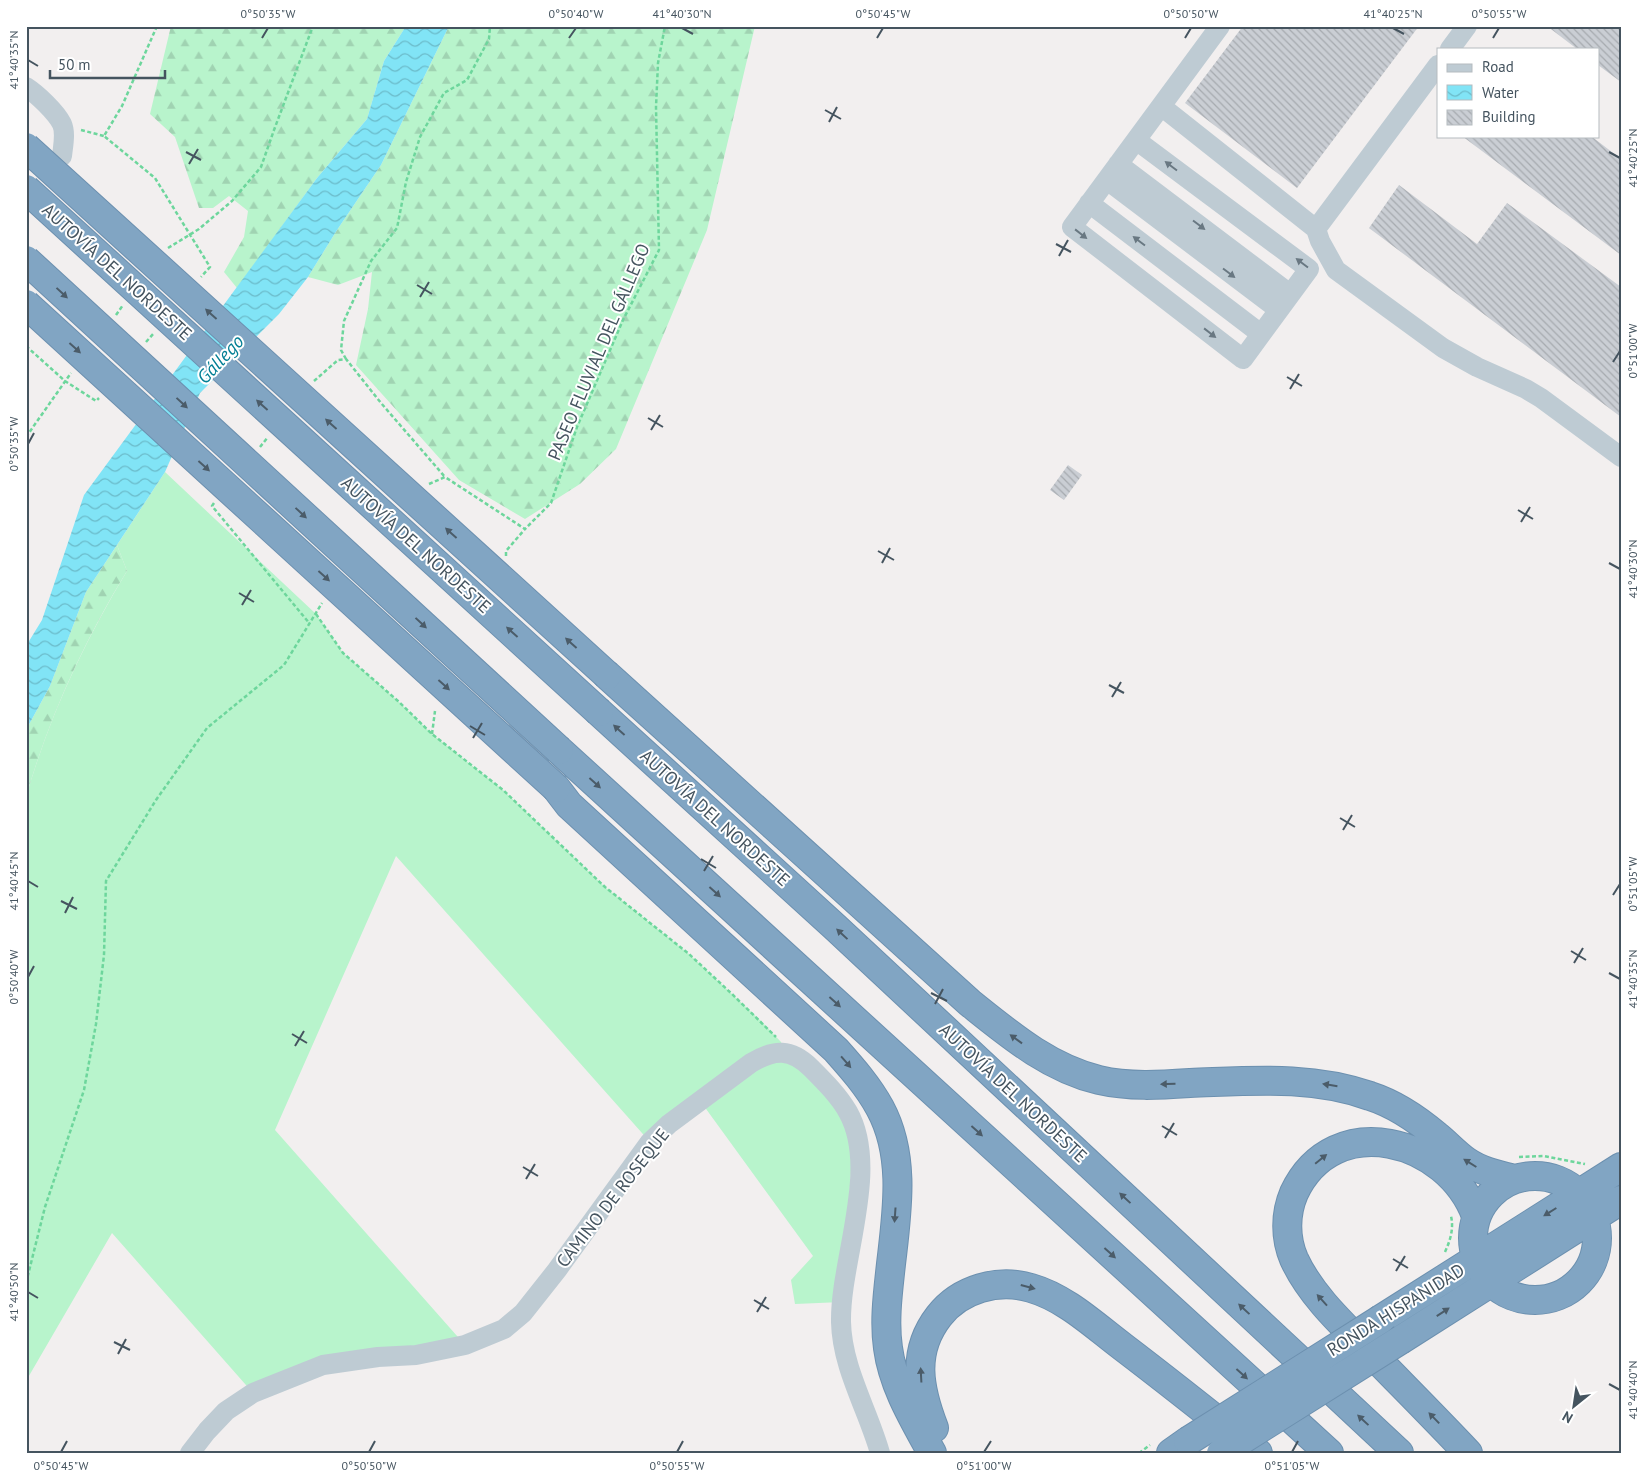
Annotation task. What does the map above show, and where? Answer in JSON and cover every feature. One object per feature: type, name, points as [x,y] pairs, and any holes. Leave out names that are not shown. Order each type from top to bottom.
[{"type":"highway","points":[[26,146],[970,1004],[1014,1038],[1041,1056],[1072,1071],[1099,1080],[1130,1084],[1164,1085],[1269,1080],[1339,1086],[1396,1107],[1437,1135],[1465,1161],[1488,1172],[1515,1179]]},
{"type":"highway","name":"AUTOVÍA DEL NORDESTE","points":[[26,189],[835,927],[1399,1453]]},
{"type":"highway","points":[[26,260],[1328,1453]]},
{"type":"highway","points":[[26,304],[556,788],[569,805],[836,1050],[866,1086],[880,1107],[890,1134],[896,1155],[898,1177],[888,1289],[888,1347],[891,1365],[904,1399],[932,1453]]},
{"type":"highway","points":[[660,723],[712,784],[905,969],[980,1063]]},
{"type":"highway","points":[[556,788],[574,799],[645,862],[703,908],[901,1086],[941,1098]]},
{"type":"highway","points":[[1468,1453],[1346,1328],[1314,1291],[1301,1274],[1293,1257],[1287,1232],[1291,1200],[1298,1185],[1314,1164],[1336,1148],[1368,1142],[1388,1143],[1410,1148],[1433,1161],[1460,1185],[1476,1216]]},
{"type":"highway","name":"RONDA HISPANIDAD","points":[[1179,1447],[1621,1167]]},
{"type":"highway","points":[[1534,1176],[1554,1179],[1578,1194],[1593,1217],[1596,1230],[1594,1255],[1590,1267],[1582,1278],[1568,1290],[1550,1298],[1537,1300],[1512,1296],[1491,1282],[1476,1259],[1472,1242],[1476,1216],[1492,1193],[1515,1179],[1534,1176]]},
{"type":"highway","name":"RONDA HISPANIDAD","points":[[1221,1453],[1621,1200]]},
{"type":"highway","points":[[948,1453],[934,1429],[922,1391],[920,1360],[924,1342],[933,1324],[943,1311],[954,1302],[969,1292],[993,1285],[1006,1284],[1031,1288],[1056,1299],[1095,1325],[1258,1453]]},
{"type":"street","points":[[1136,140],[1309,269],[1243,359],[1072,227],[1089,203],[1220,26]]},
{"type":"street","points":[[1451,48],[1467,26]]},
{"type":"street","points":[[1316,229],[1437,66]]},
{"type":"street","points":[[26,87],[38,94],[62,124],[64,135],[62,156]]},
{"type":"street","points":[[1161,106],[1316,229],[1320,241],[1336,270],[1435,343],[1477,367],[1526,389],[1541,398],[1621,458]]},
{"type":"street","points":[[1118,164],[1284,302]]},
{"type":"street","points":[[1106,180],[1284,302]]},
{"type":"street","points":[[1089,203],[1261,334]]},
{"type":"street","points":[[786,1052],[797,1056],[827,1084],[848,1113],[854,1126],[860,1167],[859,1192],[844,1285],[841,1322],[845,1351],[880,1453]]},
{"type":"street","name":"CAMINO DE ROSEQUE","points":[[190,1453],[226,1411],[254,1394],[323,1366],[378,1357],[416,1355],[465,1345],[504,1328],[523,1313],[650,1142],[659,1133],[756,1060],[773,1053],[786,1052]]},
{"type":"path","points":[[164,253],[170,245],[199,229],[232,201],[261,168],[313,26]]},
{"type":"path","points":[[427,485],[445,477],[380,403],[346,359],[341,350],[344,321],[371,261],[397,228],[406,182],[420,137],[444,93],[467,80],[489,39],[490,26]]},
{"type":"path","name":"PASEO FLUVIAL DEL GÁLLEGO","points":[[445,477],[525,529],[551,504],[577,427],[611,346],[659,250],[656,107],[658,63],[665,26]]},
{"type":"path","points":[[111,321],[129,298]]},
{"type":"path","points":[[313,382],[338,360],[346,359]]},
{"type":"path","points":[[26,437],[76,366]]},
{"type":"path","points":[[256,452],[269,436]]},
{"type":"path","points":[[218,498],[212,506],[310,624]]},
{"type":"path","points":[[26,1284],[45,1208],[84,1090],[96,1024],[103,965],[106,881],[156,800],[207,728],[284,665],[322,603]]},
{"type":"path","points":[[316,614],[343,653],[398,701],[432,734],[503,790],[605,887],[689,954],[761,1020],[781,1042],[786,1052]]},
{"type":"path","points":[[432,734],[435,711]]},
{"type":"green space","points":[[171,26],[406,26],[384,61],[367,119],[317,178],[237,288],[224,272],[244,237],[248,211],[229,196],[213,208],[199,208],[175,137],[150,114]]},
{"type":"green space","points":[[449,26],[755,26],[707,230],[616,449],[580,484],[525,519],[459,480],[356,365],[368,309],[372,272],[338,285],[308,277],[381,165]]},
{"type":"green space","points":[[165,472],[316,614],[343,653],[398,701],[432,734],[503,790],[605,887],[689,954],[761,1021],[781,1042],[786,1052],[854,1127],[842,1302],[795,1304],[791,1280],[813,1256],[701,1102],[650,1142],[396,856],[275,1130],[465,1345],[378,1357],[253,1393],[112,1233],[26,1381],[26,797],[45,738],[69,681],[96,625],[127,571],[117,545]]},
{"type":"green space","points":[[117,545],[127,571],[96,625],[69,680],[45,738],[26,797],[26,730],[50,686],[86,592]]},
{"type":"water","name":"Gállego","points":[[406,26],[449,26],[381,165],[308,277],[279,314],[200,393],[165,472],[86,592],[50,686],[26,730],[26,646],[42,620],[84,495],[317,178],[367,119],[384,61]]},
{"type":"building","points":[[1243,26],[1419,26],[1297,188],[1185,103]]},
{"type":"building","points":[[1547,26],[1621,26],[1621,82],[1600,66],[1600,48],[1576,48]]},
{"type":"building","points":[[1465,138],[1594,138],[1621,159],[1621,255]]},
{"type":"building","points":[[1399,185],[1477,244],[1507,203],[1621,287],[1621,417],[1369,228]]},
{"type":"building","points":[[1068,465],[1082,475],[1064,500],[1050,490]]}]
